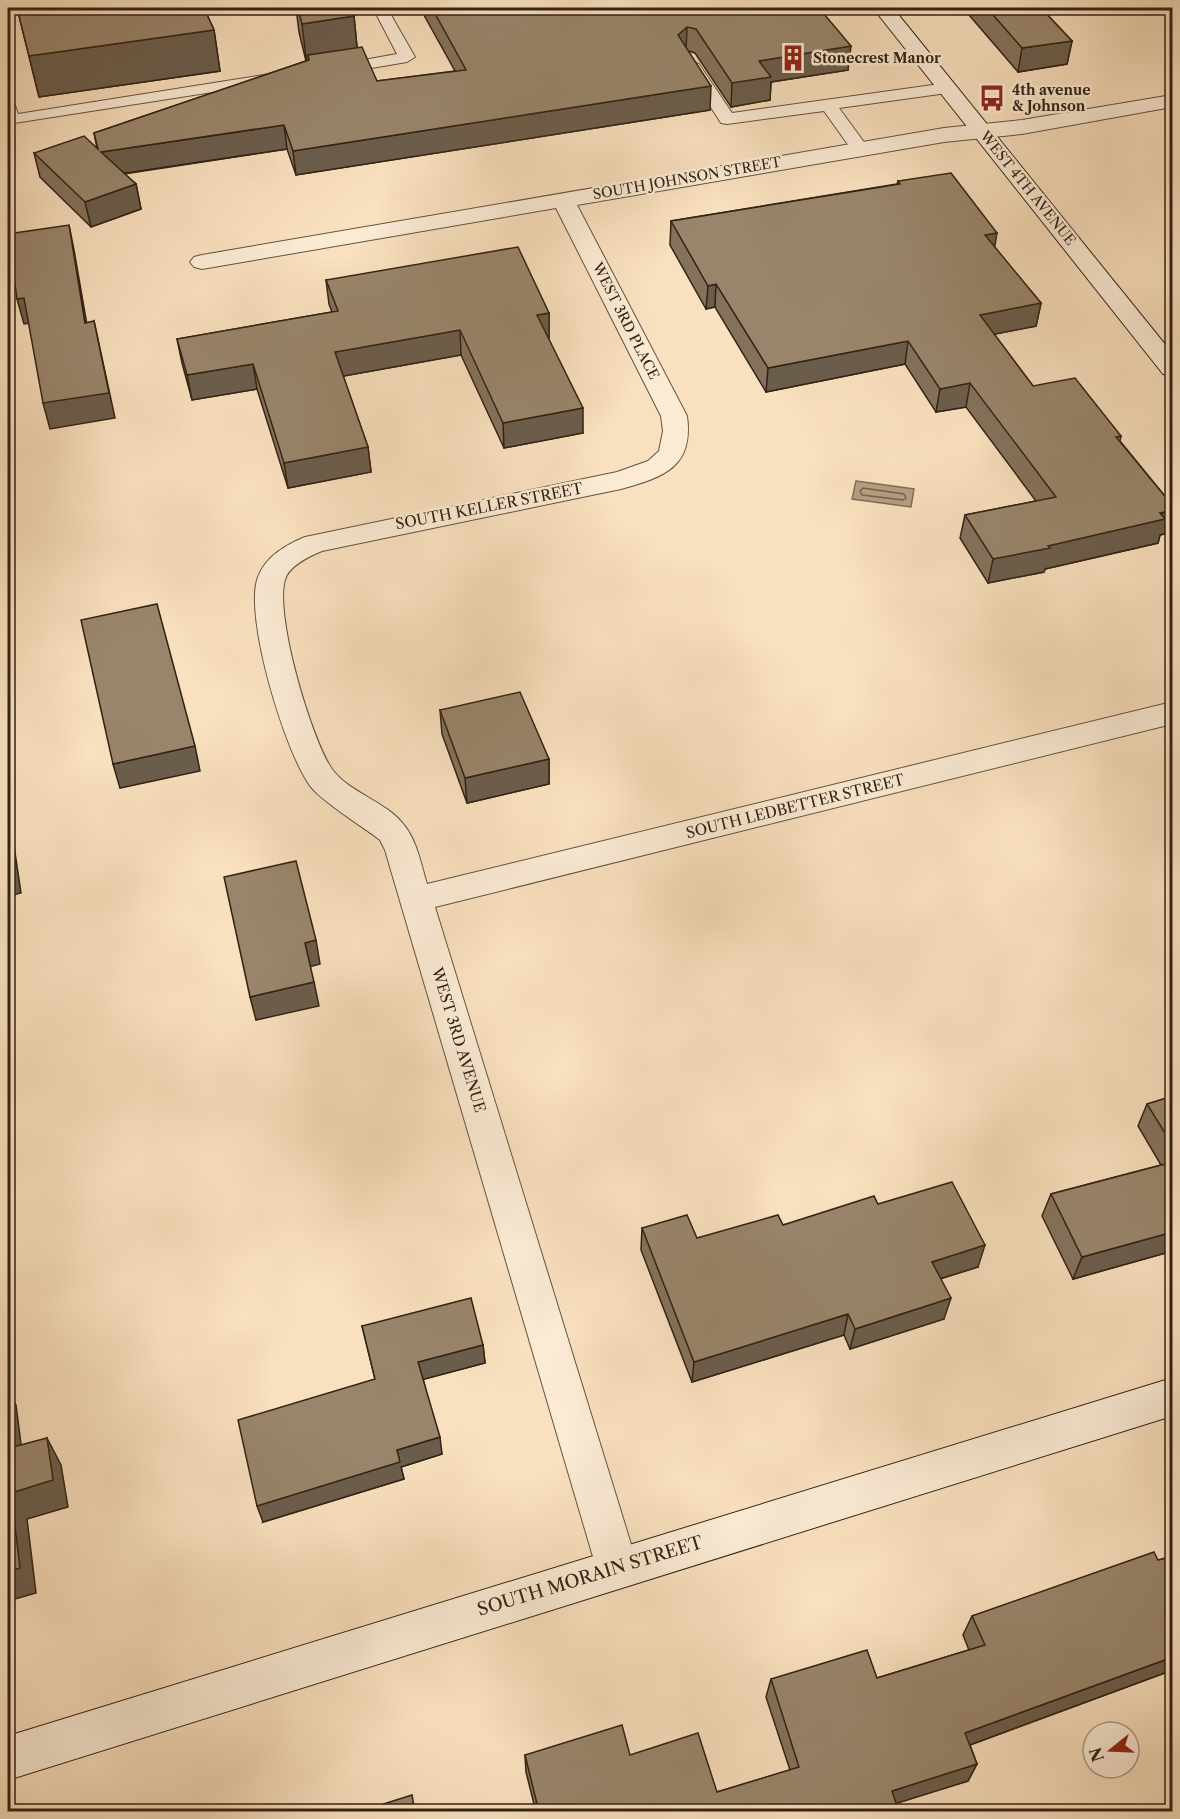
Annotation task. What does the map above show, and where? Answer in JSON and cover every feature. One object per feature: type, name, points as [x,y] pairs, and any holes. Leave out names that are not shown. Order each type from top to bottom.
[{"type":"street","name":"WEST 4TH AVENUE","points":[[883,8],[1173,369]]},
{"type":"street","name":"SOUTH JOHNSON STREET","points":[[202,262],[860,149],[1022,127],[1173,101]]},
{"type":"street","name":"WEST 3RD PLACE","points":[[563,199],[669,405],[678,432],[676,446]]},
{"type":"street","name":"SOUTH KELLER STREET","points":[[293,553],[338,537],[621,480],[650,471],[668,460],[676,446]]},
{"type":"street","name":"WEST 3RD AVENUE","points":[[293,553],[271,578],[268,615],[308,756],[323,780],[392,832],[417,899],[617,1567]]},
{"type":"street","name":"SOUTH LEDBETTER STREET","points":[[417,899],[1173,713]]},
{"type":"street","name":"SOUTH MORAIN STREET","points":[[8,1758],[617,1567],[1173,1397]]},
{"type":"lane","points":[[314,72],[407,57],[380,8]]},
{"type":"lane","points":[[687,57],[727,119],[947,88]]},
{"type":"lane","points":[[8,107],[11,120],[291,76]]},
{"type":"lane","points":[[828,105],[860,149]]},
{"type":"water","points":[[856,481],[914,489],[911,507],[852,499]]},
{"type":"building","points":[[17,8],[204,8],[214,30],[29,56]]},
{"type":"building","points":[[298,8],[350,8],[354,16],[302,24]]},
{"type":"building","points":[[432,8],[819,8],[851,46],[759,61],[771,77],[732,83],[696,29],[687,27],[678,35],[711,86],[293,151],[284,125],[101,152],[136,184],[85,202],[34,153],[84,136],[98,149],[94,133],[309,60],[308,55],[362,47],[377,81],[466,70]]},
{"type":"building","points":[[987,8],[1041,8],[1072,41],[1022,48]]},
{"type":"building","points":[[951,173],[997,233],[985,235],[1041,303],[980,315],[1033,386],[1075,378],[1121,436],[1116,437],[1173,506],[1173,510],[1160,513],[1165,519],[1048,546],[1050,548],[993,559],[965,515],[1056,497],[970,383],[940,389],[908,341],[768,368],[716,284],[708,286],[671,221],[900,184],[898,181]]},
{"type":"building","points":[[69,225],[85,323],[94,321],[109,393],[43,403],[24,298],[17,299],[8,234]]},
{"type":"building","points":[[518,247],[549,313],[537,315],[583,408],[503,423],[460,330],[335,352],[368,447],[284,463],[253,364],[187,375],[177,339],[338,311],[326,280]]},
{"type":"building","points":[[157,604],[195,746],[113,764],[81,620]]},
{"type":"building","points":[[520,692],[549,759],[465,778],[440,710]]},
{"type":"building","points":[[8,836],[13,868],[8,870]]},
{"type":"building","points":[[296,861],[316,940],[305,943],[314,982],[250,997],[224,877]]},
{"type":"building","points":[[1173,1096],[1173,1146],[1147,1104]]},
{"type":"building","points":[[1173,1162],[1173,1232],[1082,1257],[1051,1194]]},
{"type":"building","points":[[952,1182],[985,1245],[932,1262],[951,1298],[855,1329],[848,1314],[694,1362],[642,1228],[687,1215],[697,1238],[778,1215],[783,1225],[874,1196],[878,1204]]},
{"type":"building","points":[[471,1298],[483,1345],[418,1362],[440,1437],[397,1450],[400,1462],[257,1506],[238,1420],[375,1379],[362,1326]]},
{"type":"building","points":[[8,1435],[9,1448],[47,1438],[53,1480],[11,1493],[20,1568],[8,1572]]},
{"type":"building","points":[[1154,1552],[1158,1560],[1173,1556],[1173,1657],[965,1733],[977,1764],[892,1791],[899,1812],[539,1812],[525,1755],[622,1725],[630,1755],[698,1733],[717,1792],[799,1767],[771,1679],[867,1650],[877,1678],[985,1645],[972,1616]]},
{"type":"building","points":[[412,1795],[415,1812],[358,1812]]},
{"type":"place","name":"Stonecrest Manor","points":[[793,58]]},
{"type":"place","name":"4th avenue & Johnson","points":[[992,98]]}]
